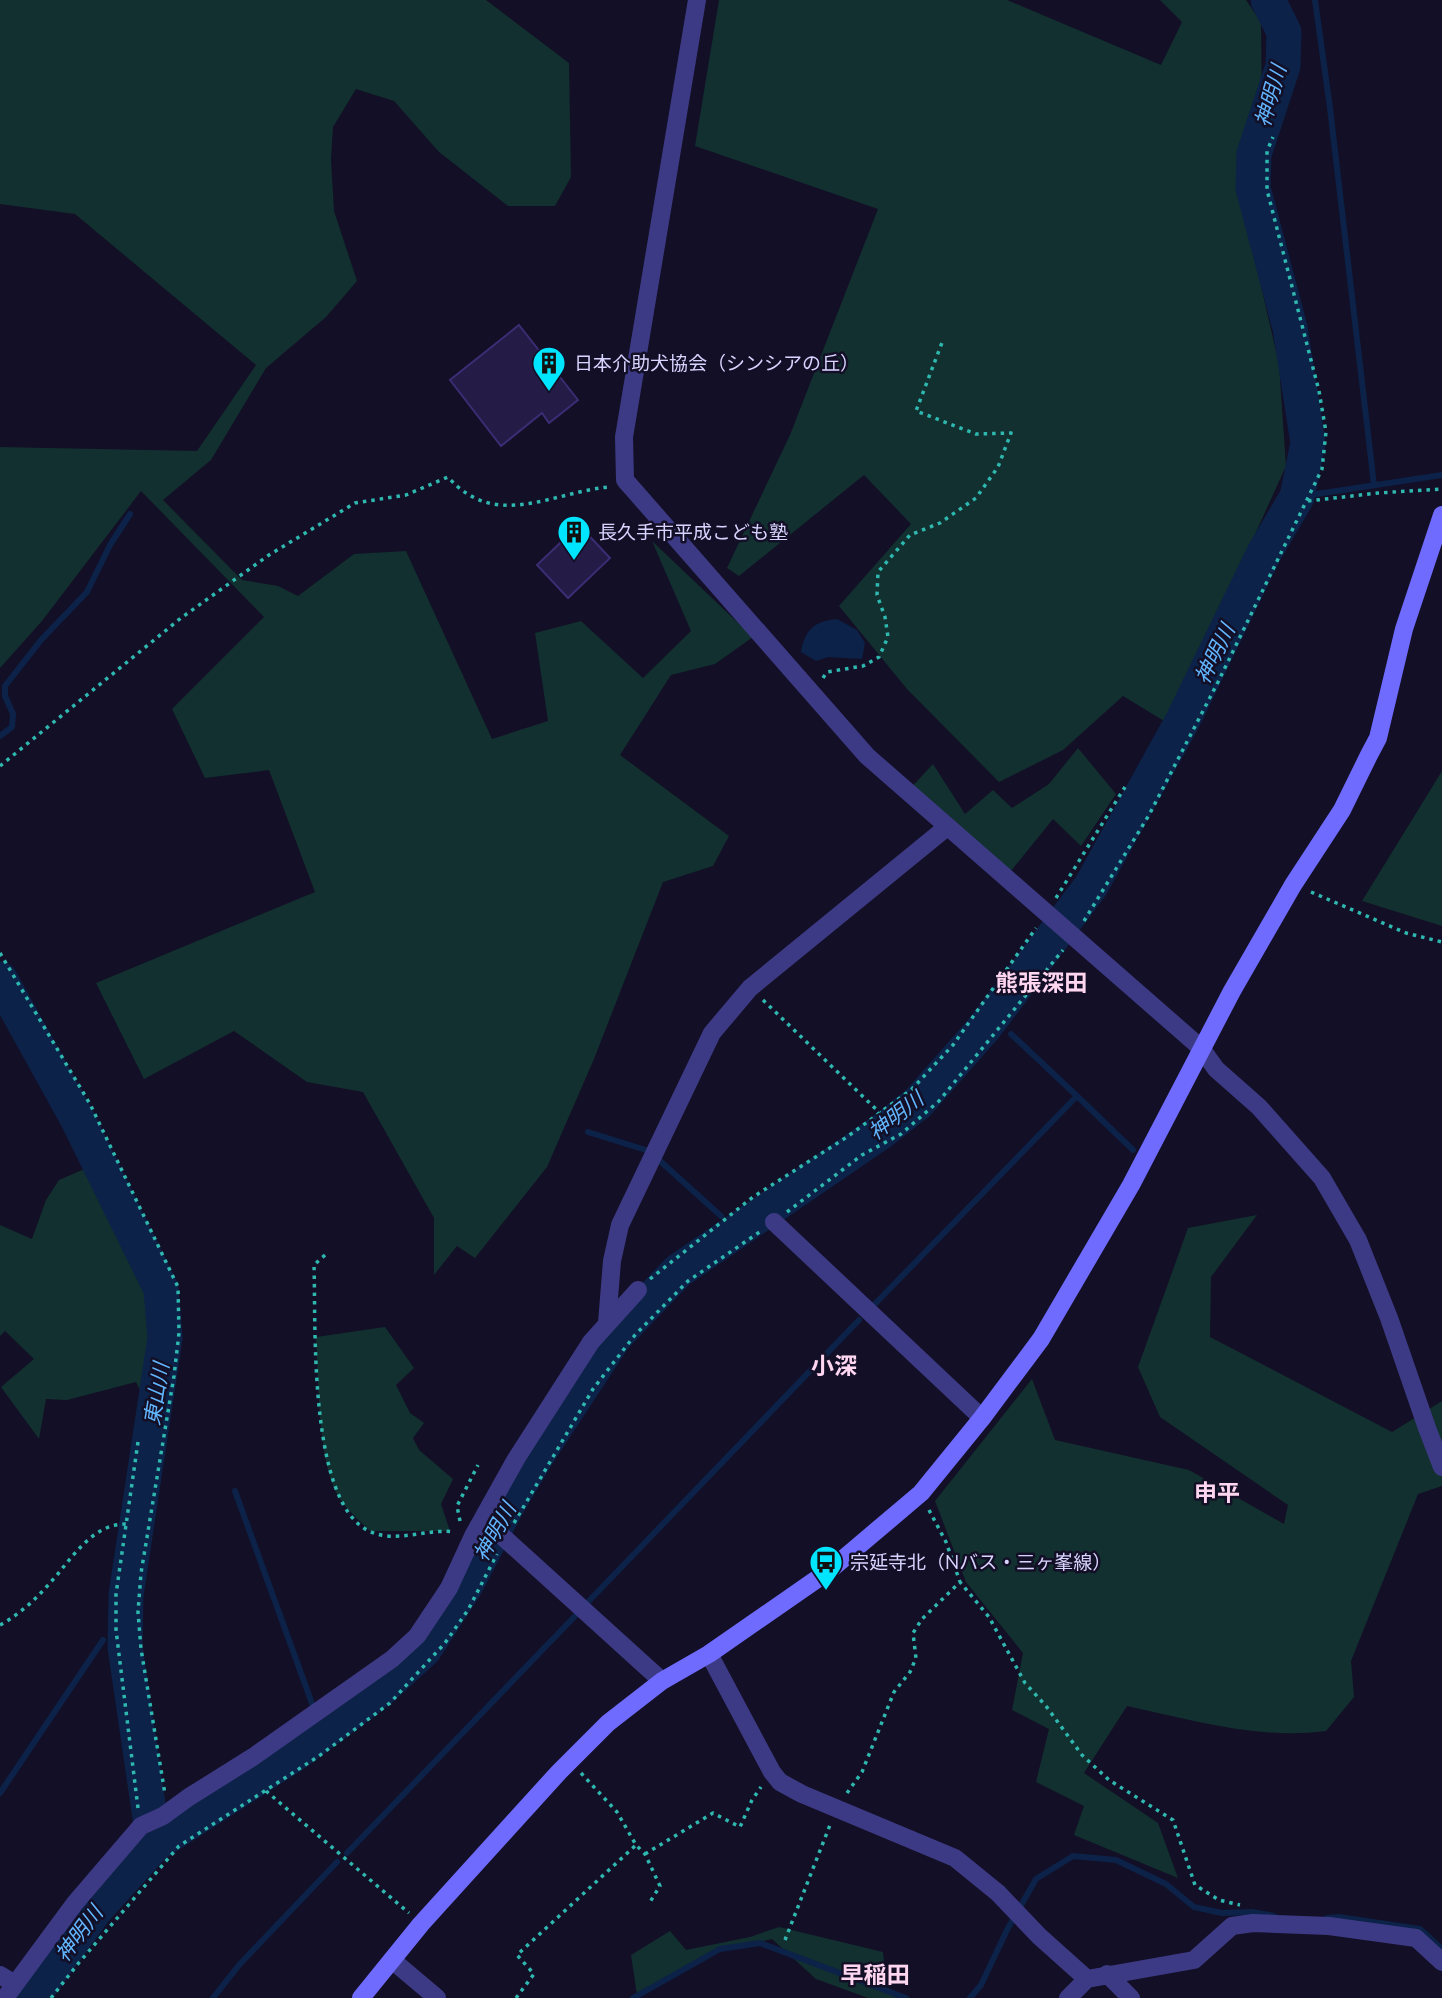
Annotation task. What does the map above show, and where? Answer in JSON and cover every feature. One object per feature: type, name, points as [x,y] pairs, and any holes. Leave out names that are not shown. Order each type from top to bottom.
[{"type":"street","points":[[697,0],[624,437],[625,480],[628,487],[867,756],[1201,1048],[1216,1069],[1259,1107],[1322,1178],[1358,1240],[1390,1318],[1442,1467]]},
{"type":"street","points":[[361,1998],[421,1924],[608,1723],[662,1681],[709,1654],[830,1570],[921,1493],[1041,1339],[1131,1185],[1201,1048],[1293,885],[1342,810],[1378,738],[1404,629],[1442,515]]},
{"type":"street","points":[[607,1323],[612,1261],[620,1225],[712,1033],[750,988],[947,827]]},
{"type":"street","points":[[774,1222],[982,1418]]},
{"type":"street","points":[[7,1986],[140,1828],[253,1757],[392,1659],[417,1636],[449,1588],[516,1459],[591,1342],[638,1290]]},
{"type":"street","points":[[479,1529],[503,1538],[662,1681]]},
{"type":"street","points":[[709,1654],[772,1772],[780,1782],[955,1858],[998,1893],[1039,1936],[1087,1979]]},
{"type":"street","points":[[1068,1998],[1087,1979],[1194,1960],[1232,1926],[1253,1923],[1329,1926],[1416,1938],[1442,1962]]},
{"type":"street","points":[[392,1960],[437,1998]]},
{"type":"street","points":[[1107,1974],[1131,1998]]},
{"type":"path","points":[[51,1998],[76,1965],[179,1846],[319,1756],[390,1703],[418,1674],[445,1643],[468,1610],[503,1538],[593,1390],[635,1335],[688,1281],[774,1222],[862,1155],[901,1133],[939,1101],[1071,935],[1149,815],[1322,469],[1326,432],[1319,391],[1267,190],[1267,151],[1273,137]]},
{"type":"path","points":[[810,692],[827,672],[863,666],[878,657],[888,637],[886,617],[877,595],[877,572],[910,535],[940,523],[976,498],[998,467],[1011,433],[976,433],[916,411],[943,340]]},
{"type":"path","points":[[0,766],[181,618],[269,555],[355,503],[407,495],[448,477],[460,490],[482,501],[526,506],[605,487],[628,487]]},
{"type":"path","points":[[1307,501],[1442,489]]},
{"type":"path","points":[[638,1290],[675,1257],[753,1197],[847,1137],[912,1088],[953,1045],[1047,913],[1125,788]]},
{"type":"path","points":[[1293,885],[1406,933],[1442,943]]},
{"type":"path","points":[[0,953],[90,1104],[178,1287],[179,1333],[175,1366],[141,1573],[138,1612],[141,1649],[166,1814]]},
{"type":"path","points":[[750,988],[880,1112]]},
{"type":"path","points":[[325,1255],[314,1265],[316,1337],[323,1436],[329,1473],[340,1499],[353,1519],[370,1531],[393,1535],[479,1529]]},
{"type":"path","points":[[138,1442],[116,1594],[116,1630],[140,1828]]},
{"type":"path","points":[[478,1465],[457,1506],[460,1525],[479,1529]]},
{"type":"path","points":[[921,1493],[946,1542],[960,1581],[989,1617],[1025,1684],[1046,1706],[1082,1755],[1109,1780],[1173,1820],[1195,1885],[1219,1899],[1242,1906],[1253,1923]]},
{"type":"path","points":[[0,1625],[32,1602],[85,1542],[115,1524],[126,1524]]},
{"type":"path","points":[[785,1940],[837,1808],[862,1772],[894,1692],[910,1672],[916,1658],[913,1633],[922,1619],[960,1581]]},
{"type":"path","points":[[570,1762],[617,1812],[645,1854],[660,1886],[650,1902]]},
{"type":"path","points":[[645,1854],[713,1812],[740,1827],[752,1800],[772,1772]]},
{"type":"path","points":[[266,1791],[421,1924]]},
{"type":"path","points":[[516,1998],[534,1974],[517,1955],[636,1844]]},
{"type":"green space","points":[[0,0],[486,0],[569,63],[571,177],[555,206],[508,206],[439,152],[394,101],[356,89],[333,127],[331,159],[334,211],[357,281],[326,317],[266,368],[211,460],[163,500],[242,580],[278,586],[298,596],[354,554],[406,551],[492,739],[548,721],[535,633],[581,621],[643,678],[691,631],[652,541],[753,637],[715,664],[671,675],[620,755],[729,836],[713,866],[663,882],[594,1059],[547,1167],[475,1258],[457,1246],[434,1275],[434,1218],[363,1092],[307,1082],[234,1031],[144,1079],[96,983],[315,892],[269,770],[205,778],[172,709],[264,617],[141,491],[42,621],[0,668],[0,447],[197,451],[256,365],[75,214],[0,204]]},
{"type":"green space","points":[[719,0],[1007,0],[1161,65],[1182,22],[1160,0],[1246,0],[1261,22],[1262,107],[1242,155],[1255,260],[1279,364],[1286,466],[1169,724],[1123,696],[1063,750],[999,782],[907,689],[839,606],[911,524],[864,475],[739,576],[727,568],[790,435],[878,209],[695,146]]},
{"type":"green space","points":[[1078,748],[1116,794],[1081,846],[1053,819],[1006,877],[907,792],[933,764],[965,814],[993,790],[1012,808],[1049,784]]},
{"type":"green space","points":[[1442,771],[1442,926],[1362,901]]},
{"type":"green space","points":[[89,1167],[101,1171],[157,1295],[161,1336],[147,1404],[136,1382],[67,1400],[46,1399],[39,1439],[1,1387],[34,1359],[5,1331],[0,1336],[0,1225],[32,1239],[46,1200],[59,1180]]},
{"type":"green space","points":[[1257,1215],[1211,1277],[1210,1337],[1392,1432],[1442,1401],[1442,1486],[1418,1494],[1351,1661],[1354,1697],[1326,1731],[1251,1731],[1127,1706],[1084,1773],[1158,1823],[1178,1878],[1074,1835],[1084,1806],[1036,1782],[1049,1729],[1012,1710],[1023,1653],[966,1582],[935,1501],[1032,1379],[1055,1440],[1189,1470],[1284,1524],[1288,1505],[1160,1417],[1138,1367],[1188,1228]]},
{"type":"green space","points":[[385,1327],[414,1368],[396,1385],[410,1413],[424,1423],[413,1438],[419,1450],[453,1479],[441,1504],[450,1531],[370,1531],[350,1512],[332,1483],[323,1443],[316,1337]]},
{"type":"green space","points":[[779,1927],[883,1952],[887,1991],[899,1998],[868,1998],[816,1979],[772,1939],[704,1955],[637,1995],[631,1955],[670,1931],[686,1950],[750,1937]]},
{"type":"water","points":[[837,619],[857,630],[865,643],[862,659],[828,657],[816,661],[801,652],[805,637],[812,628]]},
{"type":"building","name":"日本介助犬協会（シンシアの丘）","points":[[519,325],[578,400],[549,423],[542,413],[501,446],[450,380]]},
{"type":"building","name":"長久手市平成こども塾","points":[[579,525],[610,558],[568,598],[537,565]]},
{"type":"waterway","name":"神明川","points":[[31,1998],[96,1909],[154,1845],[296,1753],[379,1691],[424,1650],[466,1585],[536,1457],[614,1338],[678,1271],[881,1132],[918,1103],[985,1027],[1091,886],[1183,720],[1264,553],[1297,497],[1308,443],[1290,328],[1253,188],[1254,154],[1283,66],[1284,32],[1268,0]]},
{"type":"waterway","points":[[1315,0],[1374,485]]},
{"type":"waterway","points":[[1297,497],[1442,475]]},
{"type":"waterway","points":[[0,736],[12,727],[13,714],[5,696],[5,686],[41,640],[87,592],[110,545],[130,514]]},
{"type":"waterway","name":"東山川","points":[[0,979],[77,1118],[161,1289],[165,1338],[126,1595],[125,1647],[154,1845]]},
{"type":"waterway","points":[[1011,1034],[1077,1096]]},
{"type":"waterway","points":[[872,1307],[1077,1096],[1133,1150]]},
{"type":"waterway","points":[[588,1132],[649,1151],[721,1216]]},
{"type":"waterway","points":[[587,1603],[859,1320]]},
{"type":"waterway","points":[[235,1491],[314,1709]]},
{"type":"waterway","points":[[347,1853],[577,1614]]},
{"type":"waterway","points":[[0,1793],[103,1640]]},
{"type":"waterway","points":[[970,1998],[981,1985],[1007,1930],[1036,1879],[1073,1856],[1116,1860],[1166,1884],[1194,1907],[1222,1913],[1252,1912],[1274,1916]]},
{"type":"waterway","points":[[213,1998],[239,1965],[337,1862]]},
{"type":"waterway","points":[[1327,1918],[1339,1917],[1420,1929],[1442,1949]]},
{"type":"waterway","points":[[633,1998],[720,1949],[760,1943],[906,1998]]},
{"type":"place","name":"日本介助犬協会（シンシアの丘）","points":[[549,393]]},
{"type":"place","name":"長久手市平成こども塾","points":[[574,562]]},
{"type":"place","name":"宗延寺北（Nバス・三ヶ峯線）","points":[[826,1592]]},
{"type":"district","name":"熊張深田","points":[[1041,983]]},
{"type":"district","name":"小深","points":[[834,1366]]},
{"type":"district","name":"申平","points":[[1217,1493]]},
{"type":"district","name":"早稲田","points":[[875,1975]]}]
